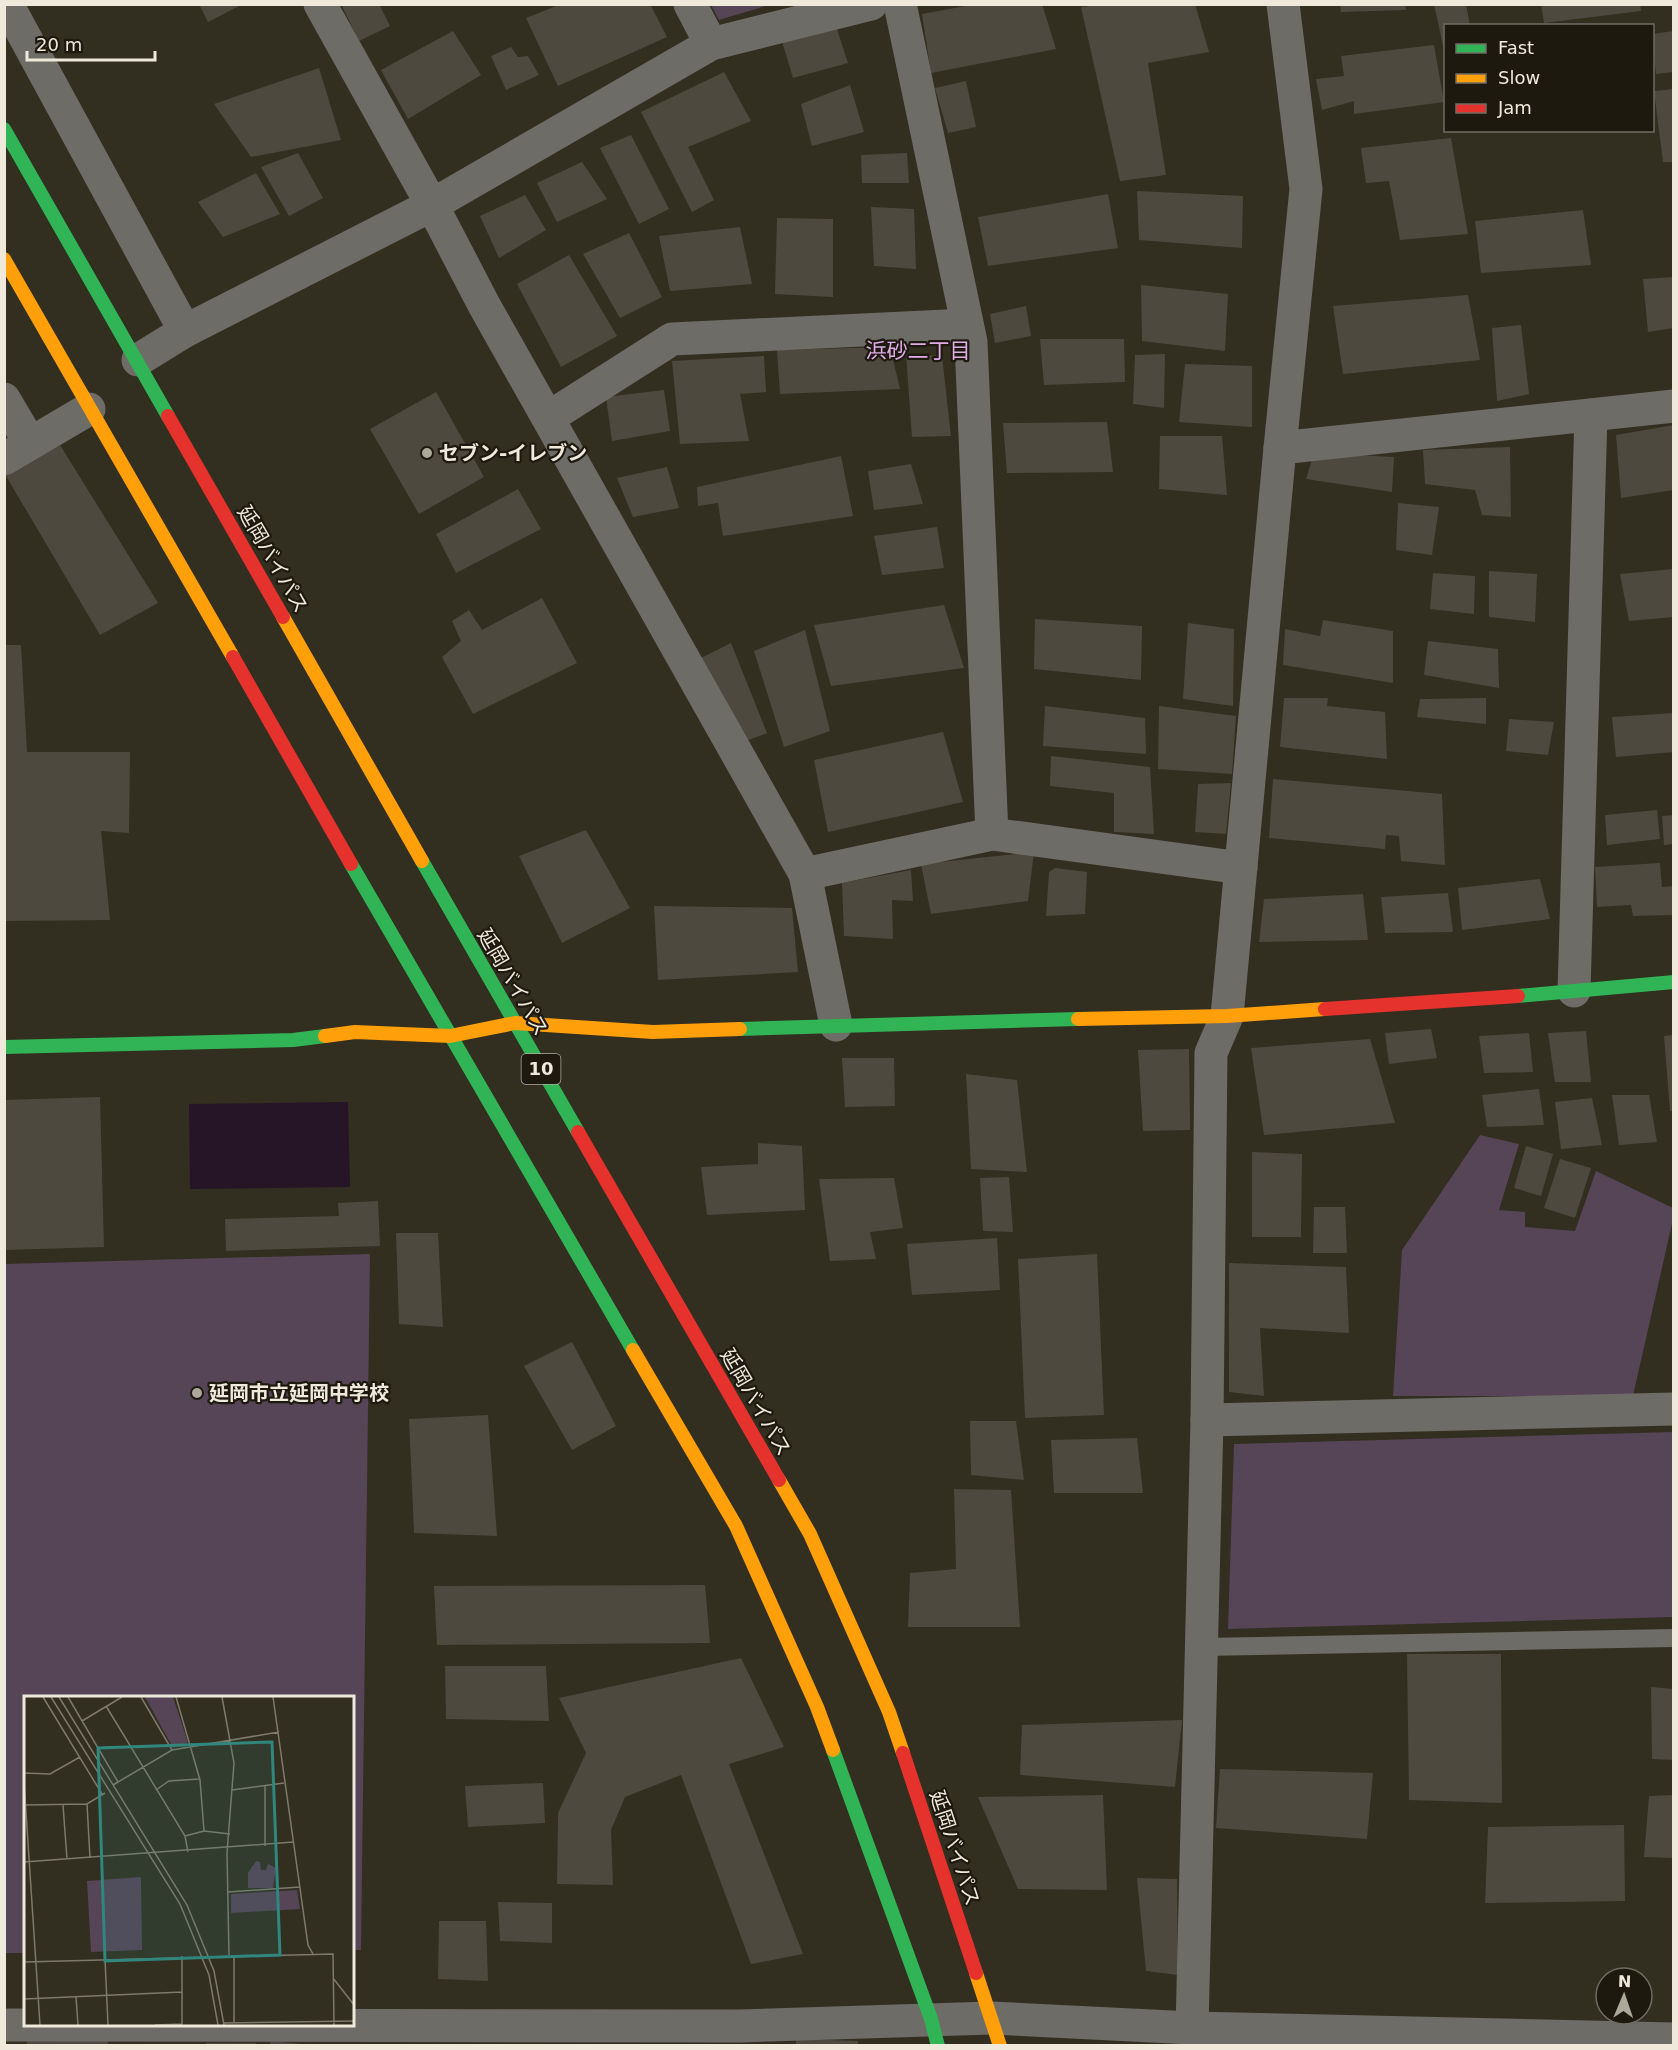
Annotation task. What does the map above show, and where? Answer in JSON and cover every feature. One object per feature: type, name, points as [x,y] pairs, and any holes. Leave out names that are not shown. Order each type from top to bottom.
[{"type":"main road","name":"延岡バイパス","points":[[4,129],[810,1534],[889,1712],[995,2032]]},
{"type":"main road","points":[[4,259],[450,1036],[736,1526],[817,1707],[935,2032]]},
{"type":"main road","points":[[4,1047],[293,1040],[355,1032],[450,1036],[515,1023],[653,1032],[836,1025],[1227,1016],[1674,982]]},
{"type":"street","points":[[7,4],[185,331]]},
{"type":"street","points":[[320,4],[432,205],[484,305],[805,874],[836,1025]]},
{"type":"street","points":[[690,4],[711,44]]},
{"type":"street","points":[[138,360],[185,331],[432,205],[711,44],[871,4]]},
{"type":"street","points":[[900,4],[972,354],[992,834]]},
{"type":"street","points":[[1192,2028],[1207,1420],[1211,1053],[1227,1016],[1306,189],[1283,4]]},
{"type":"street","points":[[548,418],[672,339],[967,325]]},
{"type":"street","points":[[4,399],[17,451],[89,409]]},
{"type":"street","points":[[1280,448],[1674,406]]},
{"type":"street","points":[[1574,991],[1591,415]]},
{"type":"street","points":[[805,874],[992,834],[1241,868]]},
{"type":"street","points":[[1207,1420],[1674,1409]]},
{"type":"street","points":[[4,2025],[24,2025]]},
{"type":"street","points":[[71,2026],[740,2036],[1192,2028],[1238,2037],[1545,2041],[1674,2039]]},
{"type":"lane","points":[[1201,1647],[1674,1638]]},
{"type":"shaded area","points":[[711,5],[769,5],[719,20]]},
{"type":"shaded area","points":[[348,1102],[350,1187],[190,1189],[189,1104]]},
{"type":"shaded area","points":[[1480,1135],[1519,1144],[1499,1210],[1525,1212],[1525,1227],[1575,1231],[1596,1171],[1673,1208],[1673,1219],[1633,1396],[1393,1396],[1402,1250]]},
{"type":"shaded area","name":"延岡市立延岡中学校","points":[[370,1254],[361,1950],[354,1950],[354,1696],[24,1696],[24,1953],[5,1953],[5,1264]]},
{"type":"shaded area","points":[[1673,1432],[1673,1617],[1228,1629],[1234,1444]]},
{"type":"building","points":[[199,4],[243,4],[208,22]]},
{"type":"building","points":[[341,4],[379,4],[390,26],[359,41]]},
{"type":"building","points":[[561,4],[650,4],[667,37],[558,86],[526,18]]},
{"type":"building","points":[[976,4],[1042,4],[1056,49],[931,73],[922,14]]},
{"type":"building","points":[[1108,4],[1195,4],[1209,52],[1148,63],[1166,175],[1120,181],[1081,7]]},
{"type":"building","points":[[1340,4],[1405,4],[1406,10],[1341,12]]},
{"type":"building","points":[[1434,4],[1466,4],[1470,24],[1444,24],[1444,50]]},
{"type":"building","points":[[1541,4],[1640,4],[1641,11],[1544,23]]},
{"type":"building","points":[[835,23],[848,63],[793,78],[781,38]]},
{"type":"building","points":[[453,31],[481,75],[408,119],[381,70]]},
{"type":"building","points":[[1674,31],[1674,72],[1656,74],[1654,34]]},
{"type":"building","points":[[1434,45],[1444,102],[1354,114],[1354,101],[1322,110],[1316,79],[1344,76],[1341,56]]},
{"type":"building","points":[[511,47],[518,57],[528,56],[539,75],[506,90],[491,56]]},
{"type":"building","points":[[319,68],[341,140],[251,157],[214,104]]},
{"type":"building","points":[[724,72],[751,121],[688,147],[714,200],[692,212],[641,112]]},
{"type":"building","points":[[966,81],[976,127],[948,133],[935,88]]},
{"type":"building","points":[[850,85],[864,132],[812,146],[801,104]]},
{"type":"building","points":[[1674,89],[1674,162],[1663,162],[1654,91]]},
{"type":"building","points":[[631,135],[669,209],[639,224],[600,148]]},
{"type":"building","points":[[1451,138],[1468,234],[1400,240],[1389,181],[1366,183],[1361,148]]},
{"type":"building","points":[[298,153],[323,198],[289,216],[261,167]]},
{"type":"building","points":[[907,153],[909,183],[862,183],[861,155]]},
{"type":"building","points":[[582,162],[607,199],[557,222],[537,183]]},
{"type":"building","points":[[256,173],[280,214],[223,237],[198,202]]},
{"type":"building","points":[[1137,191],[1243,196],[1242,248],[1139,240]]},
{"type":"building","points":[[1108,194],[1118,248],[988,266],[978,217]]},
{"type":"building","points":[[525,195],[546,230],[499,258],[480,216]]},
{"type":"building","points":[[871,207],[914,209],[916,269],[874,266]]},
{"type":"building","points":[[1583,210],[1591,265],[1481,273],[1475,221]]},
{"type":"building","points":[[777,218],[833,219],[833,297],[775,294]]},
{"type":"building","points":[[740,227],[752,284],[670,291],[659,236]]},
{"type":"building","points":[[629,233],[662,297],[620,318],[583,254]]},
{"type":"building","points":[[569,255],[617,336],[561,367],[517,284]]},
{"type":"building","points":[[1674,277],[1674,328],[1648,332],[1643,279]]},
{"type":"building","points":[[1141,285],[1228,294],[1225,351],[1142,341]]},
{"type":"building","points":[[1468,295],[1480,360],[1343,374],[1333,306]]},
{"type":"building","points":[[1026,306],[1031,336],[995,343],[990,314]]},
{"type":"building","points":[[1521,325],[1529,394],[1497,401],[1492,328]]},
{"type":"building","points":[[1040,339],[1124,339],[1125,382],[1044,385]]},
{"type":"building","points":[[890,347],[900,389],[780,394],[777,350]]},
{"type":"building","points":[[906,354],[942,356],[951,436],[912,437]]},
{"type":"building","points":[[1165,354],[1164,408],[1133,404],[1135,355]]},
{"type":"building","points":[[764,356],[766,392],[740,394],[749,441],[680,444],[672,361]]},
{"type":"building","points":[[1185,364],[1252,366],[1252,427],[1179,422]]},
{"type":"building","points":[[664,390],[670,431],[612,441],[606,397]]},
{"type":"building","name":"セブン-イレブン","points":[[436,392],[484,477],[419,514],[370,429]]},
{"type":"building","points":[[1107,422],[1113,472],[1007,473],[1003,423]]},
{"type":"building","points":[[1674,425],[1674,490],[1621,498],[1616,435]]},
{"type":"building","points":[[1160,436],[1222,436],[1227,495],[1159,489]]},
{"type":"building","points":[[60,445],[158,603],[100,635],[6,476]]},
{"type":"building","points":[[1510,447],[1511,517],[1482,515],[1475,490],[1425,484],[1423,450]]},
{"type":"building","points":[[1314,453],[1394,457],[1392,492],[1306,479]]},
{"type":"building","points":[[841,456],[853,516],[723,536],[718,503],[698,506],[697,487]]},
{"type":"building","points":[[911,464],[923,504],[874,510],[868,471]]},
{"type":"building","points":[[667,467],[679,508],[633,517],[617,478]]},
{"type":"building","points":[[518,489],[541,529],[456,573],[436,534]]},
{"type":"building","points":[[1398,503],[1439,507],[1432,555],[1396,550]]},
{"type":"building","points":[[937,527],[944,568],[882,575],[874,536]]},
{"type":"building","points":[[1674,569],[1674,617],[1629,621],[1620,574]]},
{"type":"building","points":[[1489,571],[1537,574],[1535,622],[1489,617]]},
{"type":"building","points":[[1433,573],[1475,576],[1474,614],[1430,609]]},
{"type":"building","points":[[542,598],[577,663],[473,714],[442,657],[461,641],[452,621],[469,610],[482,630]]},
{"type":"building","points":[[944,605],[964,668],[831,686],[814,625]]},
{"type":"building","points":[[1035,619],[1142,626],[1141,680],[1034,669]]},
{"type":"building","points":[[1323,620],[1393,631],[1393,683],[1283,665],[1285,629],[1320,636]]},
{"type":"building","points":[[1188,623],[1234,629],[1233,706],[1183,699]]},
{"type":"building","points":[[805,630],[830,731],[784,747],[754,651]]},
{"type":"building","points":[[1428,641],[1498,649],[1499,688],[1424,675]]},
{"type":"building","points":[[731,643],[767,733],[743,742],[699,659]]},
{"type":"building","points":[[4,645],[21,645],[27,752],[130,752],[129,833],[101,831],[110,920],[4,921]]},
{"type":"building","points":[[1284,698],[1328,698],[1327,706],[1385,712],[1387,759],[1280,747]]},
{"type":"building","points":[[1486,698],[1486,724],[1417,717],[1420,699]]},
{"type":"building","points":[[1045,706],[1145,718],[1146,754],[1043,746]]},
{"type":"building","points":[[1159,706],[1236,716],[1232,774],[1158,769]]},
{"type":"building","points":[[1674,713],[1674,752],[1616,757],[1612,717]]},
{"type":"building","points":[[1509,719],[1554,722],[1548,755],[1506,751]]},
{"type":"building","points":[[943,732],[963,802],[828,832],[814,760]]},
{"type":"building","points":[[1051,756],[1150,767],[1154,834],[1114,832],[1114,793],[1050,786]]},
{"type":"building","points":[[1273,779],[1442,794],[1445,865],[1401,861],[1399,836],[1386,835],[1385,849],[1269,838]]},
{"type":"building","points":[[1231,783],[1226,834],[1195,832],[1198,784]]},
{"type":"building","points":[[1657,810],[1660,839],[1607,845],[1605,815]]},
{"type":"building","points":[[1674,815],[1674,844],[1664,845],[1662,816]]},
{"type":"building","points":[[586,830],[630,908],[562,943],[519,856]]},
{"type":"building","points":[[1034,852],[1028,901],[931,914],[921,864]]},
{"type":"building","points":[[1660,863],[1662,887],[1674,886],[1674,915],[1633,916],[1631,905],[1597,907],[1595,867]]},
{"type":"building","points":[[1055,868],[1087,872],[1085,914],[1046,916],[1049,872]]},
{"type":"building","points":[[911,870],[913,901],[892,900],[893,939],[844,936],[842,883]]},
{"type":"building","points":[[1540,879],[1550,919],[1462,930],[1458,888]]},
{"type":"building","points":[[1448,893],[1453,932],[1385,933],[1381,897]]},
{"type":"building","points":[[1363,894],[1368,940],[1259,942],[1264,899]]},
{"type":"building","points":[[654,906],[792,908],[798,972],[658,980]]},
{"type":"building","points":[[1431,1029],[1437,1058],[1389,1064],[1385,1033]]},
{"type":"building","points":[[1586,1031],[1591,1082],[1555,1082],[1548,1033]]},
{"type":"building","points":[[1529,1033],[1533,1072],[1484,1073],[1479,1036]]},
{"type":"building","points":[[1674,1035],[1674,1111],[1670,1111],[1664,1036]]},
{"type":"building","points":[[1370,1039],[1395,1123],[1264,1135],[1251,1048]]},
{"type":"building","points":[[1189,1049],[1190,1130],[1143,1131],[1138,1050]]},
{"type":"building","points":[[842,1058],[894,1058],[895,1106],[845,1107]]},
{"type":"building","points":[[966,1074],[1017,1080],[1027,1172],[971,1169]]},
{"type":"building","points":[[1539,1089],[1544,1125],[1487,1127],[1482,1095]]},
{"type":"building","points":[[1612,1095],[1649,1095],[1657,1142],[1619,1145]]},
{"type":"building","points":[[100,1097],[104,1247],[4,1250],[4,1100]]},
{"type":"building","points":[[1592,1098],[1602,1145],[1561,1149],[1555,1102]]},
{"type":"building","points":[[758,1143],[802,1146],[805,1210],[707,1215],[701,1167],[758,1164]]},
{"type":"building","points":[[1526,1146],[1553,1154],[1541,1196],[1514,1188]]},
{"type":"building","points":[[1252,1152],[1302,1154],[1301,1237],[1252,1237]]},
{"type":"building","points":[[1560,1159],[1591,1168],[1575,1218],[1544,1208]]},
{"type":"building","points":[[1009,1177],[1013,1232],[983,1231],[980,1178]]},
{"type":"building","points":[[894,1178],[903,1228],[870,1232],[876,1259],[830,1261],[819,1179]]},
{"type":"building","points":[[378,1201],[380,1246],[226,1251],[225,1219],[339,1216],[338,1203]]},
{"type":"building","points":[[1314,1207],[1345,1207],[1347,1253],[1313,1253]]},
{"type":"building","points":[[396,1233],[438,1233],[443,1327],[399,1324]]},
{"type":"building","points":[[997,1238],[1000,1290],[912,1295],[907,1244]]},
{"type":"building","points":[[1097,1254],[1104,1415],[1025,1418],[1018,1259]]},
{"type":"building","points":[[1229,1263],[1346,1267],[1349,1333],[1260,1328],[1264,1396],[1229,1392]]},
{"type":"building","points":[[572,1342],[616,1426],[572,1450],[524,1366]]},
{"type":"building","points":[[488,1415],[497,1536],[414,1533],[409,1419]]},
{"type":"building","points":[[970,1421],[1016,1421],[1024,1480],[971,1475]]},
{"type":"building","points":[[1137,1438],[1143,1493],[1054,1493],[1051,1440]]},
{"type":"building","points":[[954,1489],[1011,1490],[1020,1627],[908,1627],[910,1573],[956,1569]]},
{"type":"building","points":[[705,1585],[710,1643],[437,1645],[434,1586]]},
{"type":"building","points":[[1407,1654],[1501,1654],[1502,1803],[1409,1800]]},
{"type":"building","points":[[741,1658],[784,1747],[729,1764],[803,1954],[751,1964],[681,1775],[625,1797],[611,1830],[613,1885],[557,1884],[558,1813],[586,1753],[559,1698]]},
{"type":"building","points":[[445,1666],[546,1666],[549,1721],[446,1719]]},
{"type":"building","points":[[1651,1687],[1674,1689],[1674,1760],[1652,1759]]},
{"type":"building","points":[[1182,1720],[1175,1787],[1020,1775],[1022,1725]]},
{"type":"building","points":[[1220,1769],[1373,1773],[1367,1839],[1216,1828]]},
{"type":"building","points":[[543,1783],[545,1823],[468,1827],[465,1786]]},
{"type":"building","points":[[1103,1795],[1107,1890],[1018,1889],[978,1797]]},
{"type":"building","points":[[1674,1795],[1674,1858],[1644,1857],[1649,1796]]},
{"type":"building","points":[[1624,1825],[1625,1901],[1485,1903],[1488,1827]]},
{"type":"building","points":[[1137,1878],[1177,1879],[1178,1975],[1146,1971]]},
{"type":"building","points":[[498,1902],[552,1903],[552,1943],[500,1941]]},
{"type":"building","points":[[439,1921],[486,1921],[488,1981],[438,1979]]},
{"type":"building","points":[[107,2034],[108,2046],[27,2046],[26,2037]]},
{"type":"building","points":[[796,2039],[858,2041],[858,2046],[796,2046]]},
{"type":"building","points":[[270,2041],[302,2044],[302,2046],[271,2046]]},
{"type":"building","points":[[206,2043],[256,2043],[256,2046],[207,2046]]},
{"type":"traffic: fast","points":[[4,129],[168,416]]},
{"type":"traffic: fast","points":[[422,861],[578,1132]]},
{"type":"traffic: fast","points":[[351,864],[633,1350]]},
{"type":"traffic: fast","points":[[1518,996],[1674,982]]},
{"type":"traffic: fast","points":[[740,1029],[1078,1019]]},
{"type":"traffic: fast","points":[[4,1047],[293,1040],[325,1036]]},
{"type":"traffic: fast","points":[[833,1750],[931,2019],[938,2046]]},
{"type":"traffic: slow","points":[[4,259],[233,657]]},
{"type":"traffic: slow","points":[[283,617],[422,861]]},
{"type":"traffic: slow","points":[[1078,1019],[1227,1016],[1325,1009]]},
{"type":"traffic: slow","points":[[325,1036],[355,1032],[450,1036],[515,1023],[653,1032],[740,1029]]},
{"type":"traffic: slow","points":[[633,1350],[736,1526],[817,1707],[833,1750]]},
{"type":"traffic: slow","points":[[779,1480],[810,1534],[889,1712],[903,1753]]},
{"type":"traffic: slow","points":[[976,1973],[1000,2046]]},
{"type":"traffic: jam","points":[[168,416],[283,617]]},
{"type":"traffic: jam","points":[[233,657],[351,864]]},
{"type":"traffic: jam","points":[[1325,1009],[1518,996]]},
{"type":"traffic: jam","points":[[578,1132],[779,1480]]},
{"type":"traffic: jam","points":[[903,1753],[976,1973]]},
{"type":"place","name":"セブン-イレブン","points":[[427,453]]},
{"type":"place","name":"延岡市立延岡中学校","points":[[197,1393]]},
{"type":"district","name":"浜砂二丁目","points":[[918,351]]}]
